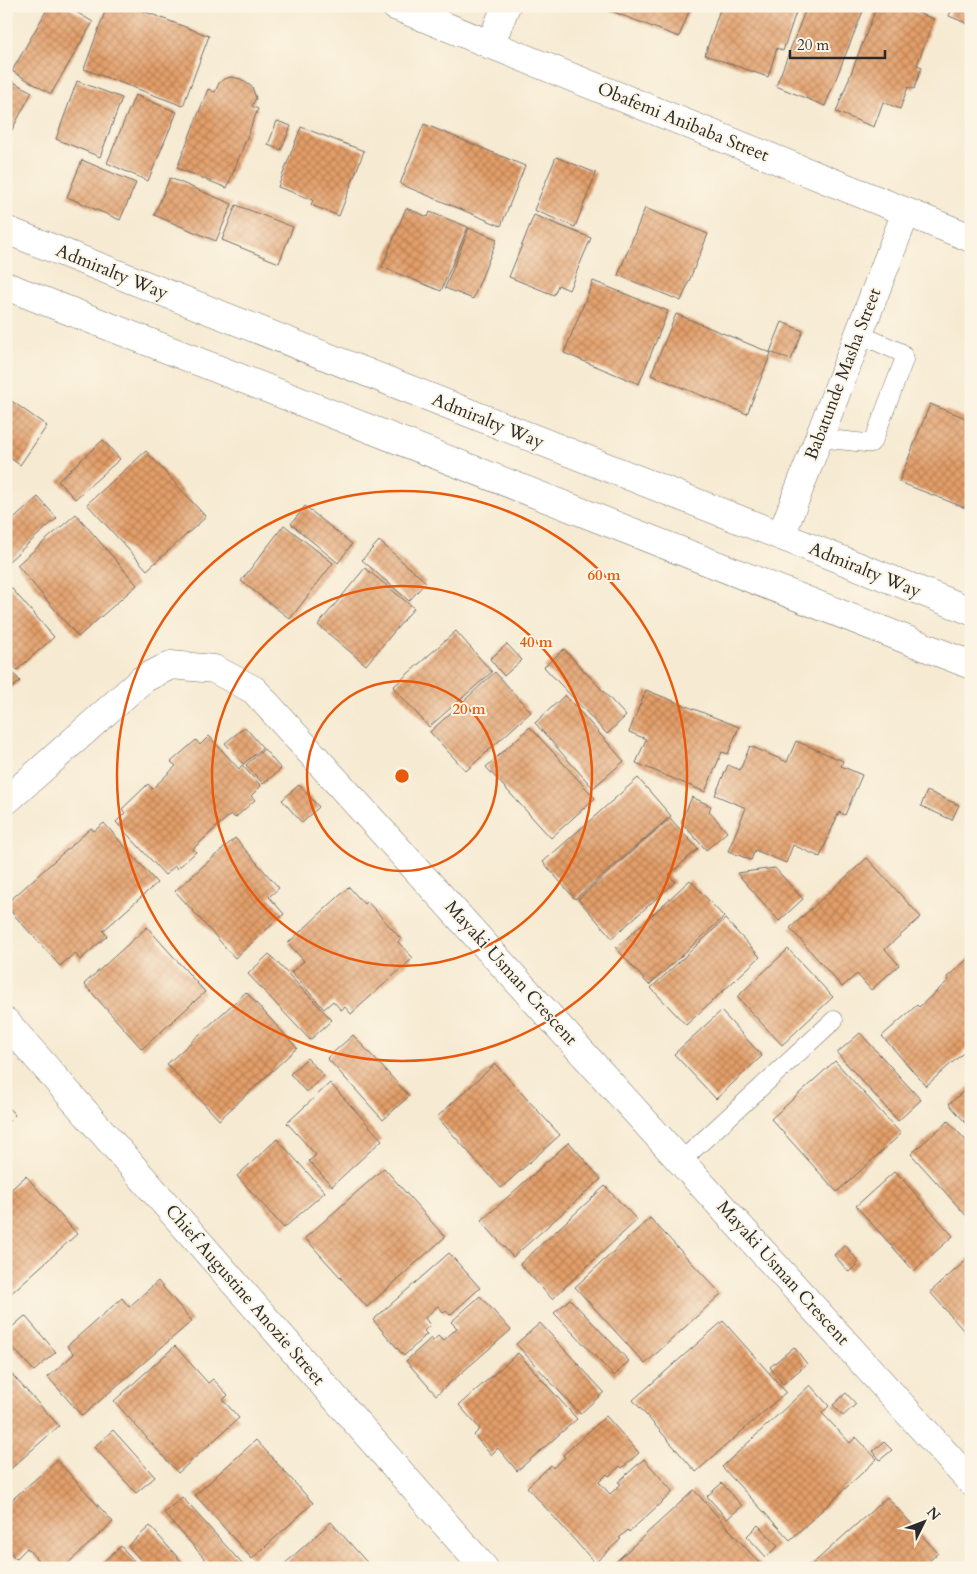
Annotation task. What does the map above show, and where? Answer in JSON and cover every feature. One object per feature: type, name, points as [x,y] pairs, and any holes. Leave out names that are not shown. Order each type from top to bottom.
[{"type":"street","name":"Obafemi Anibaba Street","points":[[395,6],[971,238]]},
{"type":"street","points":[[490,44],[506,6]]},
{"type":"street","name":"Babatunde Masha Street","points":[[781,536],[906,212]]},
{"type":"street","name":"Admiralty Way","points":[[6,230],[971,611]]},
{"type":"street","points":[[6,286],[971,665]]},
{"type":"street","name":"Mayaki Usman Crescent","points":[[6,801],[143,679],[171,665],[214,669],[254,690],[682,1160],[971,1482]]},
{"type":"street","name":"Chief Augustine Anozie Street","points":[[6,1022],[484,1568]]},
{"type":"lane","points":[[819,438],[866,443],[874,439],[904,360],[900,352],[859,334]]},
{"type":"lane","points":[[682,1160],[834,1020]]},
{"type":"building","points":[[49,6],[66,6],[93,22],[51,94],[12,71]]},
{"type":"building","points":[[107,6],[130,6],[209,36],[183,106],[84,69]]},
{"type":"building","points":[[598,6],[691,6],[679,37]]},
{"type":"building","points":[[721,6],[798,6],[783,51],[777,48],[768,77],[705,55]]},
{"type":"building","points":[[807,6],[865,6],[825,106],[776,86]]},
{"type":"building","points":[[877,6],[900,6],[934,19],[917,65],[922,67],[914,89],[908,87],[900,109],[883,102],[874,127],[836,112]]},
{"type":"building","points":[[953,6],[971,6],[971,25],[949,16]]},
{"type":"building","points":[[231,77],[241,79],[252,87],[256,98],[252,106],[258,109],[227,188],[177,168],[208,89],[215,92],[219,83]]},
{"type":"building","points":[[6,78],[32,92],[6,141]]},
{"type":"building","points":[[77,81],[122,98],[100,157],[56,139]]},
{"type":"building","points":[[135,95],[177,112],[148,181],[107,163]]},
{"type":"building","points":[[277,121],[291,126],[281,150],[268,145]]},
{"type":"building","points":[[424,124],[525,166],[501,226],[400,184]]},
{"type":"building","points":[[301,127],[364,151],[339,216],[311,205],[313,200],[278,187]]},
{"type":"building","points":[[556,157],[596,173],[575,227],[534,210]]},
{"type":"building","points":[[82,160],[136,183],[120,220],[67,197]]},
{"type":"building","points":[[170,178],[232,204],[216,241],[154,215]]},
{"type":"building","points":[[236,205],[293,227],[279,263],[222,240]]},
{"type":"building","points":[[406,208],[428,217],[430,212],[468,227],[441,291],[382,267]]},
{"type":"building","points":[[645,208],[708,234],[681,301],[618,275]]},
{"type":"building","points":[[534,215],[591,238],[569,290],[558,285],[554,295],[509,277]]},
{"type":"building","points":[[469,228],[497,239],[473,299],[445,288]]},
{"type":"building","points":[[593,281],[668,311],[639,384],[564,353]]},
{"type":"building","points":[[676,314],[771,353],[747,414],[651,375]]},
{"type":"building","points":[[782,322],[803,331],[791,360],[770,352]]},
{"type":"building","points":[[6,397],[47,426],[20,465],[6,455]]},
{"type":"building","points":[[930,404],[971,420],[971,510],[899,482]]},
{"type":"building","points":[[103,440],[120,459],[75,499],[58,481]]},
{"type":"building","points":[[146,451],[206,517],[147,570],[87,504]]},
{"type":"building","points":[[38,497],[57,518],[9,561],[6,558],[6,526]]},
{"type":"building","points":[[305,506],[352,544],[338,563],[291,524]]},
{"type":"building","points":[[76,514],[137,585],[78,637],[17,565]]},
{"type":"building","points":[[284,525],[333,563],[290,619],[241,581]]},
{"type":"building","points":[[379,541],[426,582],[409,601],[362,560]]},
{"type":"building","points":[[365,568],[414,608],[366,665],[318,625]]},
{"type":"building","points":[[6,582],[54,637],[17,670],[6,658]]},
{"type":"building","points":[[456,631],[492,672],[429,727],[393,687]]},
{"type":"building","points":[[507,644],[522,660],[504,676],[490,659]]},
{"type":"building","points":[[564,649],[626,716],[607,734],[544,667]]},
{"type":"building","points":[[6,665],[20,681],[6,693]]},
{"type":"building","points":[[495,672],[531,712],[466,771],[430,732]]},
{"type":"building","points":[[646,690],[739,727],[728,754],[722,752],[705,792],[636,763],[646,739],[629,732]]},
{"type":"building","points":[[565,695],[624,761],[593,788],[535,723]]},
{"type":"building","points":[[245,727],[263,748],[243,764],[225,743]]},
{"type":"building","points":[[530,727],[595,798],[551,838],[486,767]]},
{"type":"building","points":[[209,736],[239,769],[242,765],[261,786],[251,796],[255,800],[235,818],[231,814],[193,849],[196,852],[177,869],[175,866],[165,875],[116,822],[125,813],[122,809],[148,784],[152,789],[176,766],[171,762],[196,740],[200,745]]},
{"type":"building","points":[[796,741],[843,761],[841,766],[862,775],[845,815],[839,812],[820,857],[793,845],[786,863],[755,850],[751,860],[728,851],[746,808],[715,795],[728,765],[740,770],[750,746],[787,762]]},
{"type":"building","points":[[264,749],[281,769],[263,784],[246,765]]},
{"type":"building","points":[[638,778],[671,816],[575,899],[543,862]]},
{"type":"building","points":[[299,785],[319,807],[302,823],[282,800]]},
{"type":"building","points":[[927,791],[959,805],[952,820],[921,806]]},
{"type":"building","points":[[692,797],[711,806],[709,811],[727,832],[706,850],[681,822]]},
{"type":"building","points":[[670,818],[698,849],[669,875],[675,882],[612,938],[578,899]]},
{"type":"building","points":[[104,823],[157,883],[103,931],[107,936],[80,960],[75,953],[60,966],[6,904],[91,828],[94,831]]},
{"type":"building","points":[[235,838],[279,888],[269,897],[284,914],[235,958],[175,891]]},
{"type":"building","points":[[867,858],[921,917],[885,949],[899,965],[871,990],[857,974],[842,987],[790,928]]},
{"type":"building","points":[[775,868],[803,899],[779,921],[737,873]]},
{"type":"building","points":[[690,880],[724,917],[649,985],[616,948]]},
{"type":"building","points":[[349,887],[364,904],[367,901],[401,939],[398,942],[413,958],[351,1014],[345,1007],[341,1010],[333,1001],[324,1009],[291,972],[304,961],[288,943]]},
{"type":"building","points":[[725,919],[760,957],[686,1025],[651,988]]},
{"type":"building","points":[[147,927],[205,992],[142,1049],[84,984]]},
{"type":"building","points":[[788,949],[833,997],[782,1045],[737,997]]},
{"type":"building","points":[[269,954],[332,1020],[310,1040],[248,974]]},
{"type":"building","points":[[971,956],[971,1046],[926,1086],[882,1036],[917,1005],[919,1007],[949,980],[947,977]]},
{"type":"building","points":[[246,992],[297,1048],[219,1120],[167,1064]]},
{"type":"building","points":[[721,1011],[762,1056],[716,1099],[674,1054]]},
{"type":"building","points":[[860,1033],[921,1100],[898,1121],[837,1053]]},
{"type":"building","points":[[353,1035],[409,1096],[383,1120],[327,1058]]},
{"type":"building","points":[[307,1058],[324,1076],[306,1092],[290,1074]]},
{"type":"building","points":[[835,1061],[901,1134],[837,1192],[771,1119]]},
{"type":"building","points":[[495,1064],[560,1135],[501,1188],[437,1117]]},
{"type":"building","points":[[330,1083],[382,1140],[332,1186],[309,1161],[316,1155],[287,1123]]},
{"type":"building","points":[[971,1085],[971,1129],[949,1104]]},
{"type":"building","points":[[6,1105],[15,1115],[6,1124]]},
{"type":"building","points":[[948,1121],[971,1146],[971,1221],[911,1154]]},
{"type":"building","points":[[277,1139],[325,1192],[284,1228],[237,1176]]},
{"type":"building","points":[[569,1142],[601,1179],[513,1257],[481,1221]]},
{"type":"building","points":[[384,1168],[445,1237],[367,1307],[305,1238]]},
{"type":"building","points":[[895,1171],[953,1236],[914,1271],[856,1206]]},
{"type":"building","points":[[26,1176],[77,1234],[8,1296],[6,1295],[6,1194]]},
{"type":"building","points":[[605,1186],[637,1220],[552,1299],[520,1264]]},
{"type":"building","points":[[650,1218],[721,1294],[645,1364],[575,1287]]},
{"type":"building","points":[[845,1245],[859,1262],[849,1272],[834,1255]]},
{"type":"building","points":[[449,1253],[480,1288],[450,1315],[446,1311],[444,1313],[438,1306],[425,1318],[430,1325],[424,1331],[427,1334],[404,1356],[373,1320]]},
{"type":"building","points":[[971,1256],[971,1339],[930,1292]]},
{"type":"building","points":[[158,1281],[192,1321],[82,1416],[48,1377],[74,1354],[67,1346],[122,1298],[129,1307]]},
{"type":"building","points":[[480,1296],[511,1330],[436,1395],[406,1361],[431,1338],[433,1341],[438,1336],[443,1341],[457,1328],[451,1322]]},
{"type":"building","points":[[570,1299],[629,1361],[614,1376],[554,1313]]},
{"type":"building","points":[[25,1316],[56,1352],[34,1371],[6,1340],[6,1332]]},
{"type":"building","points":[[723,1321],[786,1392],[696,1472],[633,1400]]},
{"type":"building","points":[[540,1323],[604,1392],[580,1414],[516,1344]]},
{"type":"building","points":[[175,1346],[208,1383],[213,1379],[228,1395],[223,1400],[239,1418],[178,1473],[114,1401]]},
{"type":"building","points":[[794,1347],[807,1364],[783,1384],[770,1367]]},
{"type":"building","points":[[518,1353],[577,1419],[517,1471],[498,1448],[491,1455],[474,1435],[480,1429],[459,1405]]},
{"type":"building","points":[[6,1368],[59,1426],[6,1473]]},
{"type":"building","points":[[810,1385],[829,1406],[822,1413],[850,1443],[856,1437],[877,1459],[790,1540],[722,1467]]},
{"type":"building","points":[[846,1393],[856,1404],[843,1416],[833,1405]]},
{"type":"building","points":[[606,1416],[639,1453],[622,1468],[620,1466],[609,1476],[607,1474],[599,1482],[610,1494],[621,1484],[618,1482],[644,1459],[673,1492],[629,1532],[628,1530],[619,1538],[621,1539],[595,1563],[527,1487],[551,1465],[553,1468],[565,1457],[563,1455]]},
{"type":"building","points":[[113,1430],[155,1477],[136,1493],[94,1447]]},
{"type":"building","points":[[256,1440],[313,1503],[252,1559],[195,1495]]},
{"type":"building","points":[[884,1442],[892,1450],[880,1460],[873,1451]]},
{"type":"building","points":[[57,1460],[113,1522],[63,1568],[45,1568],[27,1548],[16,1559],[6,1548],[6,1505]]},
{"type":"building","points":[[722,1483],[742,1506],[727,1519],[707,1496]]},
{"type":"building","points":[[694,1490],[763,1567],[609,1568]]},
{"type":"building","points":[[182,1497],[244,1566],[243,1568],[213,1568],[164,1513]]},
{"type":"building","points":[[887,1497],[938,1553],[922,1568],[808,1568]]},
{"type":"building","points":[[331,1522],[372,1568],[280,1568]]},
{"type":"building","points":[[758,1525],[778,1546],[766,1557],[747,1536]]},
{"type":"building","points":[[150,1526],[187,1568],[148,1568],[128,1546]]},
{"type":"building","points":[[121,1546],[140,1568],[96,1568]]}]
